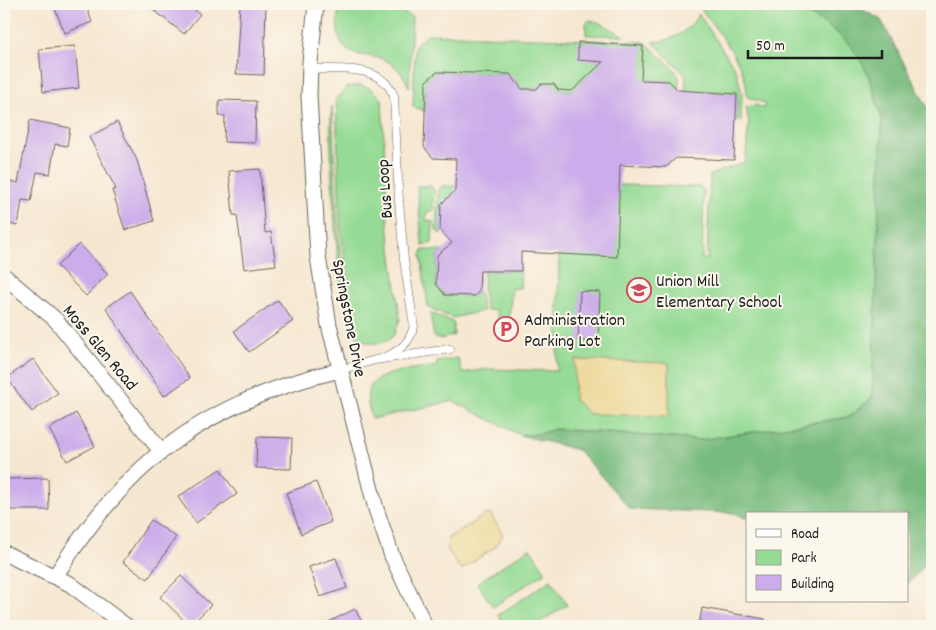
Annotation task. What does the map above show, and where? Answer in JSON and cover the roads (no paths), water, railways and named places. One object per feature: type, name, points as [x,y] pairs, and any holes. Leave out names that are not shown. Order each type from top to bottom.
[{"type":"street","name":"Springstone Drive","points":[[316,4],[310,69],[318,257],[329,326],[376,509],[392,556],[425,626]]},
{"type":"street","name":"Moss Glen Road","points":[[4,276],[56,320],[162,451]]},
{"type":"street","points":[[56,575],[72,550],[112,499],[141,467],[162,451],[194,428],[234,405],[280,386],[340,370]]},
{"type":"street","points":[[4,553],[56,575],[102,606],[126,626]]},
{"type":"lane","name":"Bus Loop","points":[[310,69],[371,73],[386,81],[394,96],[404,260],[414,326],[411,336],[403,348],[381,359]]},
{"type":"lane","points":[[340,370],[381,359],[450,348]]},
{"type":"place","name":"Union Mill Elementary School","points":[[639,290]]},
{"type":"place","name":"Administration Parking Lot","points":[[506,329]]}]
